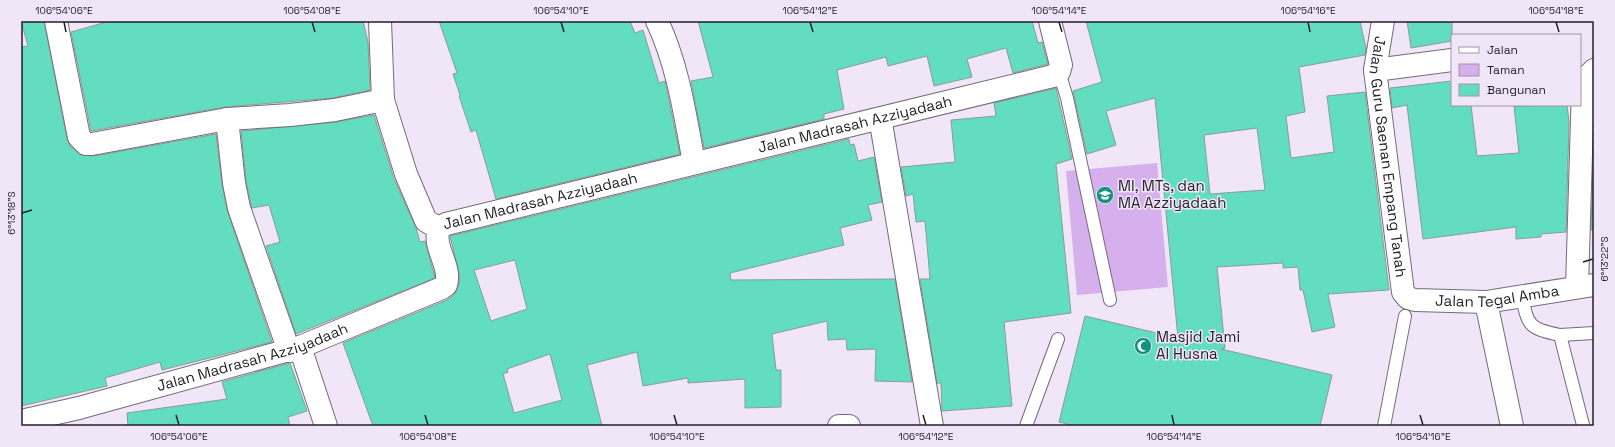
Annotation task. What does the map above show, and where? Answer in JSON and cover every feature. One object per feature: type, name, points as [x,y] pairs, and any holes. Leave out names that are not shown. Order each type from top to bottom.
[{"type":"street","points":[[56,21],[79,137],[82,142],[92,144],[227,119],[290,115],[335,110],[383,100]]},
{"type":"street","points":[[380,21],[383,100],[406,174],[426,221],[439,228]]},
{"type":"street","points":[[657,21],[668,44],[676,70],[694,163]]},
{"type":"street","points":[[1050,21],[1061,65],[1059,72]]},
{"type":"street","name":"Jalan Guru Saenan Empang Tanah","points":[[1383,21],[1375,70],[1403,292]]},
{"type":"street","points":[[1375,70],[1451,60]]},
{"type":"street","points":[[1586,286],[1583,86],[1587,77],[1594,70]]},
{"type":"street","name":"Jalan Madrasah Azziyadaah","points":[[21,421],[79,408],[295,349],[446,285],[448,276],[437,235],[439,228],[446,224],[694,163],[879,120],[1053,76],[1059,72]]},
{"type":"street","points":[[227,119],[234,183],[240,208],[326,426]]},
{"type":"street","points":[[879,120],[882,129],[932,426]]},
{"type":"street","name":"Jalan Tegal Amba","points":[[1403,292],[1408,298],[1415,300],[1504,299],[1586,286]]},
{"type":"street","points":[[1504,299],[1512,426]]},
{"type":"street","points":[[839,426],[849,426]]},
{"type":"lane","points":[[1059,72],[1067,98],[1110,300]]},
{"type":"lane","points":[[1504,299],[1526,318],[1537,330],[1560,335],[1594,333]]},
{"type":"lane","points":[[1384,426],[1405,316]]},
{"type":"lane","points":[[1560,335],[1583,425]]},
{"type":"lane","points":[[1026,426],[1058,339]]},
{"type":"green space","points":[[1157,163],[1168,287],[1077,295],[1066,171]]},
{"type":"building","points":[[21,21],[44,21],[67,139],[70,146],[81,155],[94,156],[216,134],[222,184],[227,210],[272,342],[162,370],[160,362],[105,378],[107,386],[21,406],[21,47],[28,46]]},
{"type":"building","points":[[110,21],[363,21],[368,42],[370,90],[333,98],[225,107],[91,131],[71,32]]},
{"type":"building","points":[[439,21],[630,21],[635,33],[643,30],[659,83],[665,81],[680,154],[496,199],[476,130],[471,132],[459,96],[460,95],[453,74],[457,73]]},
{"type":"building","points":[[698,21],[1032,21],[1038,43],[1042,42],[1048,64],[1013,73],[1006,48],[967,59],[972,77],[934,86],[927,56],[888,66],[886,57],[837,70],[844,109],[824,114],[824,119],[704,148],[691,81],[713,77]]},
{"type":"building","points":[[1086,21],[1360,21],[1366,48],[1365,55],[1299,67],[1305,112],[1286,116],[1291,158],[1334,152],[1327,96],[1365,92],[1389,290],[1328,294],[1335,327],[1312,332],[1303,290],[1300,290],[1298,267],[1283,268],[1283,263],[1217,267],[1225,348],[1221,349],[1332,375],[1320,426],[1076,426],[1059,422],[1085,316],[1178,338],[1155,98],[1106,111],[1116,145],[1087,154],[1073,91],[1102,82]],"holes":[[[1257,128],[1265,190],[1210,194],[1204,135]]]},
{"type":"building","points":[[1407,21],[1452,21],[1451,41],[1411,48]]},
{"type":"building","points":[[1451,81],[1451,106],[1471,106],[1477,156],[1519,153],[1514,106],[1567,106],[1569,122],[1566,232],[1541,234],[1541,237],[1516,239],[1516,227],[1423,239],[1407,105],[1392,108],[1390,88]]},
{"type":"building","points":[[1056,88],[1072,159],[1056,164],[1071,313],[1004,322],[1012,406],[942,411],[941,383],[937,383],[920,279],[930,279],[925,221],[916,222],[913,194],[906,196],[901,167],[955,162],[951,120],[996,116],[994,103]]},
{"type":"building","points":[[374,115],[394,179],[416,228],[420,242],[425,241],[435,278],[296,334],[266,246],[280,242],[269,205],[252,208],[251,205],[246,181],[241,131],[336,122]]},
{"type":"building","points":[[849,139],[850,145],[854,144],[858,161],[874,157],[882,202],[868,205],[872,220],[840,228],[844,245],[730,273],[731,280],[895,279],[912,382],[875,381],[876,349],[847,350],[846,339],[828,340],[827,321],[772,334],[776,370],[781,370],[781,407],[745,408],[745,379],[688,383],[688,378],[643,386],[637,352],[587,365],[602,426],[373,426],[343,343],[447,300],[454,295],[458,287],[460,277],[450,236]],"holes":[[[515,260],[527,309],[491,321],[474,270]],[[550,354],[562,400],[514,413],[503,374],[508,372],[507,369]]]},
{"type":"building","points":[[1593,163],[1594,230],[1591,230]]},
{"type":"building","points":[[290,363],[307,411],[288,417],[290,426],[128,426],[127,413],[227,399],[222,382]]},
{"type":"place","name":"MI, MTs, dan MA Azziyadaah","points":[[1105,195]]},
{"type":"place","name":"Masjid Jami Al Husna","points":[[1143,346]]}]
